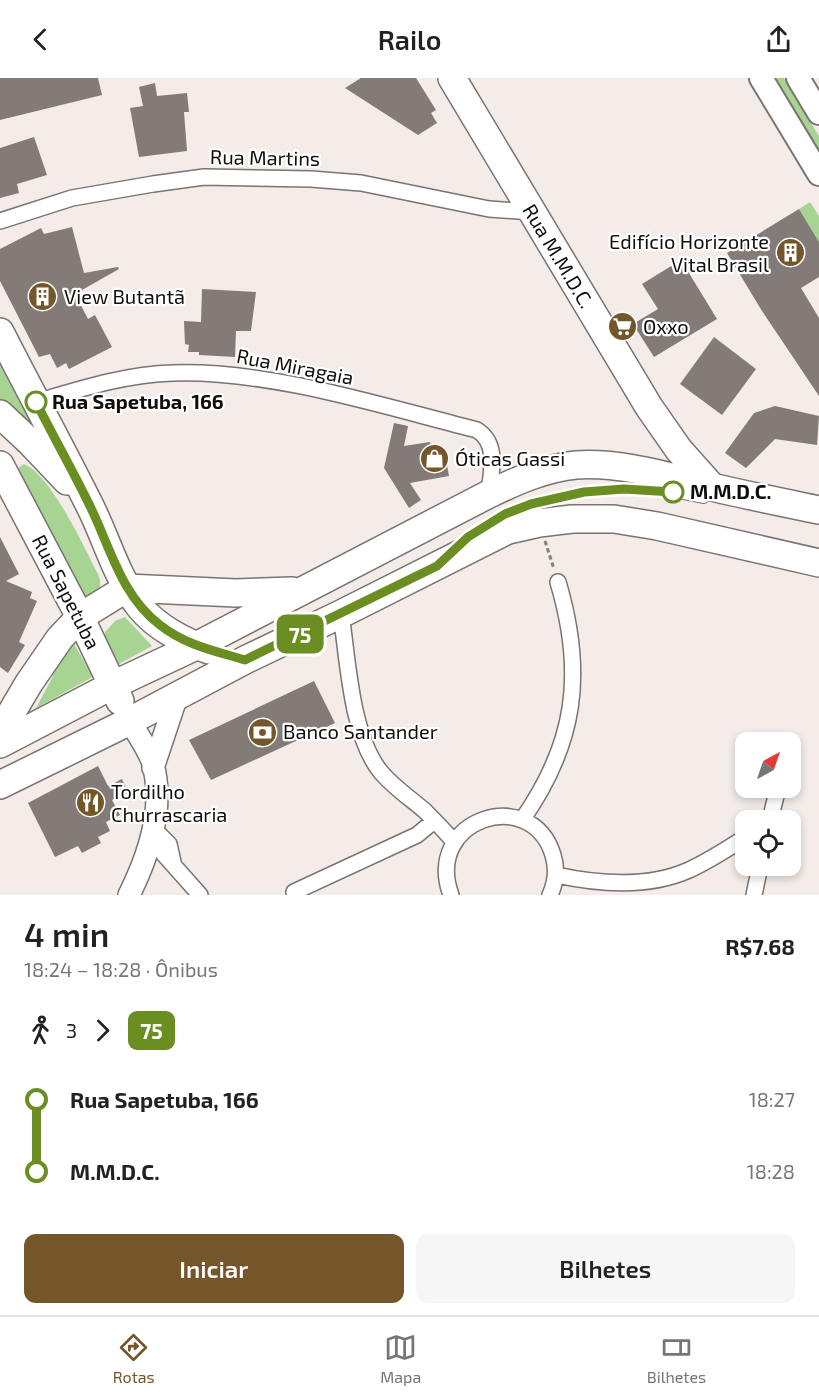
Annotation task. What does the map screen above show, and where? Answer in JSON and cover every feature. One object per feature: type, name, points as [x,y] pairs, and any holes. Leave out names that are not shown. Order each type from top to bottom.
[{"type":"highway","name":"Rua M.M.D.C.","points":[[452,78],[649,407],[711,494]]},
{"type":"highway","points":[[0,332],[90,505],[127,588],[141,608],[160,626],[196,646],[245,660]]},
{"type":"highway","points":[[0,414],[90,505]]},
{"type":"highway","name":"Rua Sapetuba","points":[[0,465],[80,617],[130,721]]},
{"type":"highway","points":[[0,744],[113,685],[196,646],[489,494],[518,480],[546,471],[573,466],[597,465],[630,468],[676,477],[711,494],[819,510]]},
{"type":"highway","points":[[0,785],[130,721],[245,660],[508,530],[538,523],[572,519],[614,519],[657,526],[819,563]]},
{"type":"highway","points":[[0,732],[52,648],[80,617],[127,588],[236,594],[303,590]]},
{"type":"highway","points":[[52,648],[63,618],[66,591]]},
{"type":"main road","points":[[761,78],[819,174]]},
{"type":"main road","points":[[798,78],[819,113]]},
{"type":"main road","points":[[129,895],[142,869],[152,838],[156,803],[154,759],[177,696]]},
{"type":"main road","points":[[130,721],[154,759]]},
{"type":"street","name":"Rua Martins","points":[[0,221],[72,198],[204,177],[311,179],[361,183],[489,208],[532,212]]},
{"type":"street","name":"Rua Miragaia","points":[[36,402],[102,384],[153,374],[201,373],[283,383],[477,430],[488,440],[491,449],[489,494]]},
{"type":"street","points":[[522,820],[540,795],[560,753],[567,730],[572,699],[574,668],[572,636],[558,582]]},
{"type":"street","points":[[341,614],[347,680],[369,751],[388,780],[454,842]]},
{"type":"street","points":[[452,895],[447,881],[446,867],[448,854],[454,842],[462,832],[484,818],[497,816],[522,820],[534,827],[547,843],[555,862],[556,875],[550,895]]},
{"type":"street","points":[[294,892],[417,835],[434,821]]},
{"type":"street","points":[[152,838],[169,844],[174,868],[200,895]]},
{"type":"street","points":[[556,875],[603,882],[661,879],[687,871],[735,844]]},
{"type":"street","points":[[754,895],[758,876]]},
{"type":"lane","points":[[437,566],[481,527],[531,504],[584,492],[624,489],[711,494]]},
{"type":"lane","points":[[154,759],[176,734]]},
{"type":"path","points":[[538,523],[558,582]]},
{"type":"green space","points":[[775,78],[784,78],[819,136],[819,151]]},
{"type":"green space","points":[[810,202],[819,216],[819,242],[799,209]]},
{"type":"green space","points":[[0,361],[41,435],[0,402]]},
{"type":"green space","points":[[24,464],[45,482],[56,497],[84,547],[100,579],[100,587],[93,596],[83,597],[17,474],[18,468]]},
{"type":"green space","points":[[125,617],[152,646],[119,664],[105,638],[105,632],[115,621]]},
{"type":"green space","points":[[72,640],[91,678],[36,708],[52,678],[65,642]]},
{"type":"building","points":[[0,78],[98,78],[102,95],[0,120]]},
{"type":"building","points":[[361,78],[416,78],[436,110],[431,113],[437,123],[418,135],[345,88]]},
{"type":"building","points":[[155,83],[157,96],[187,93],[189,112],[184,112],[187,151],[139,157],[130,108],[143,106],[139,87]]},
{"type":"building","points":[[34,137],[47,175],[17,184],[19,193],[0,198],[0,148]]},
{"type":"building","points":[[799,209],[819,242],[819,277],[801,288],[819,318],[819,396],[762,311],[727,253]]},
{"type":"building","name":"View Butantã","points":[[72,227],[84,273],[118,267],[119,269],[75,294],[88,319],[95,315],[112,347],[69,369],[66,363],[57,368],[50,354],[39,357],[0,281],[0,249],[41,228],[44,234]]},
{"type":"building","points":[[681,260],[717,319],[654,357],[633,324],[658,309],[642,284]]},
{"type":"building","points":[[202,289],[256,292],[251,331],[236,331],[235,357],[199,355],[199,352],[188,352],[189,345],[185,344],[184,321],[201,322]]},
{"type":"building","points":[[714,337],[756,369],[722,415],[680,384]]},
{"type":"building","points":[[775,406],[819,416],[817,445],[775,439],[746,468],[725,453],[754,413]]},
{"type":"building","points":[[394,423],[408,426],[404,446],[430,442],[431,446],[442,445],[449,476],[410,483],[421,500],[409,508],[384,468]]},
{"type":"building","points":[[0,537],[19,574],[6,581],[32,592],[30,598],[37,601],[19,642],[25,645],[8,673],[0,667]]},
{"type":"building","name":"Banco Santander","points":[[314,681],[335,723],[211,780],[189,740]]},
{"type":"building","points":[[98,766],[108,786],[122,779],[128,792],[112,800],[120,815],[106,822],[110,831],[98,837],[101,843],[82,853],[78,846],[55,857],[28,803]]},
{"type":"bus line","name":"75","points":[[36,402],[90,505],[127,588],[141,608],[160,626],[196,646],[245,660],[437,566],[481,527],[505,514],[531,504],[584,492],[624,489],[673,492]]},
{"type":"place","name":"Edifício Horizonte Vital Brasil","points":[[790,253]]},
{"type":"place","name":"View Butantã","points":[[43,297]]},
{"type":"place","name":"Oxxo","points":[[622,327]]},
{"type":"place","name":"Rua Sapetuba, 166","points":[[36,402]]},
{"type":"place","name":"Óticas Gassi","points":[[434,459]]},
{"type":"place","name":"M.M.D.C.","points":[[673,492]]},
{"type":"place","name":"Banco Santander","points":[[262,732]]},
{"type":"place","name":"Tordilho Churrascaria","points":[[90,803]]}]
